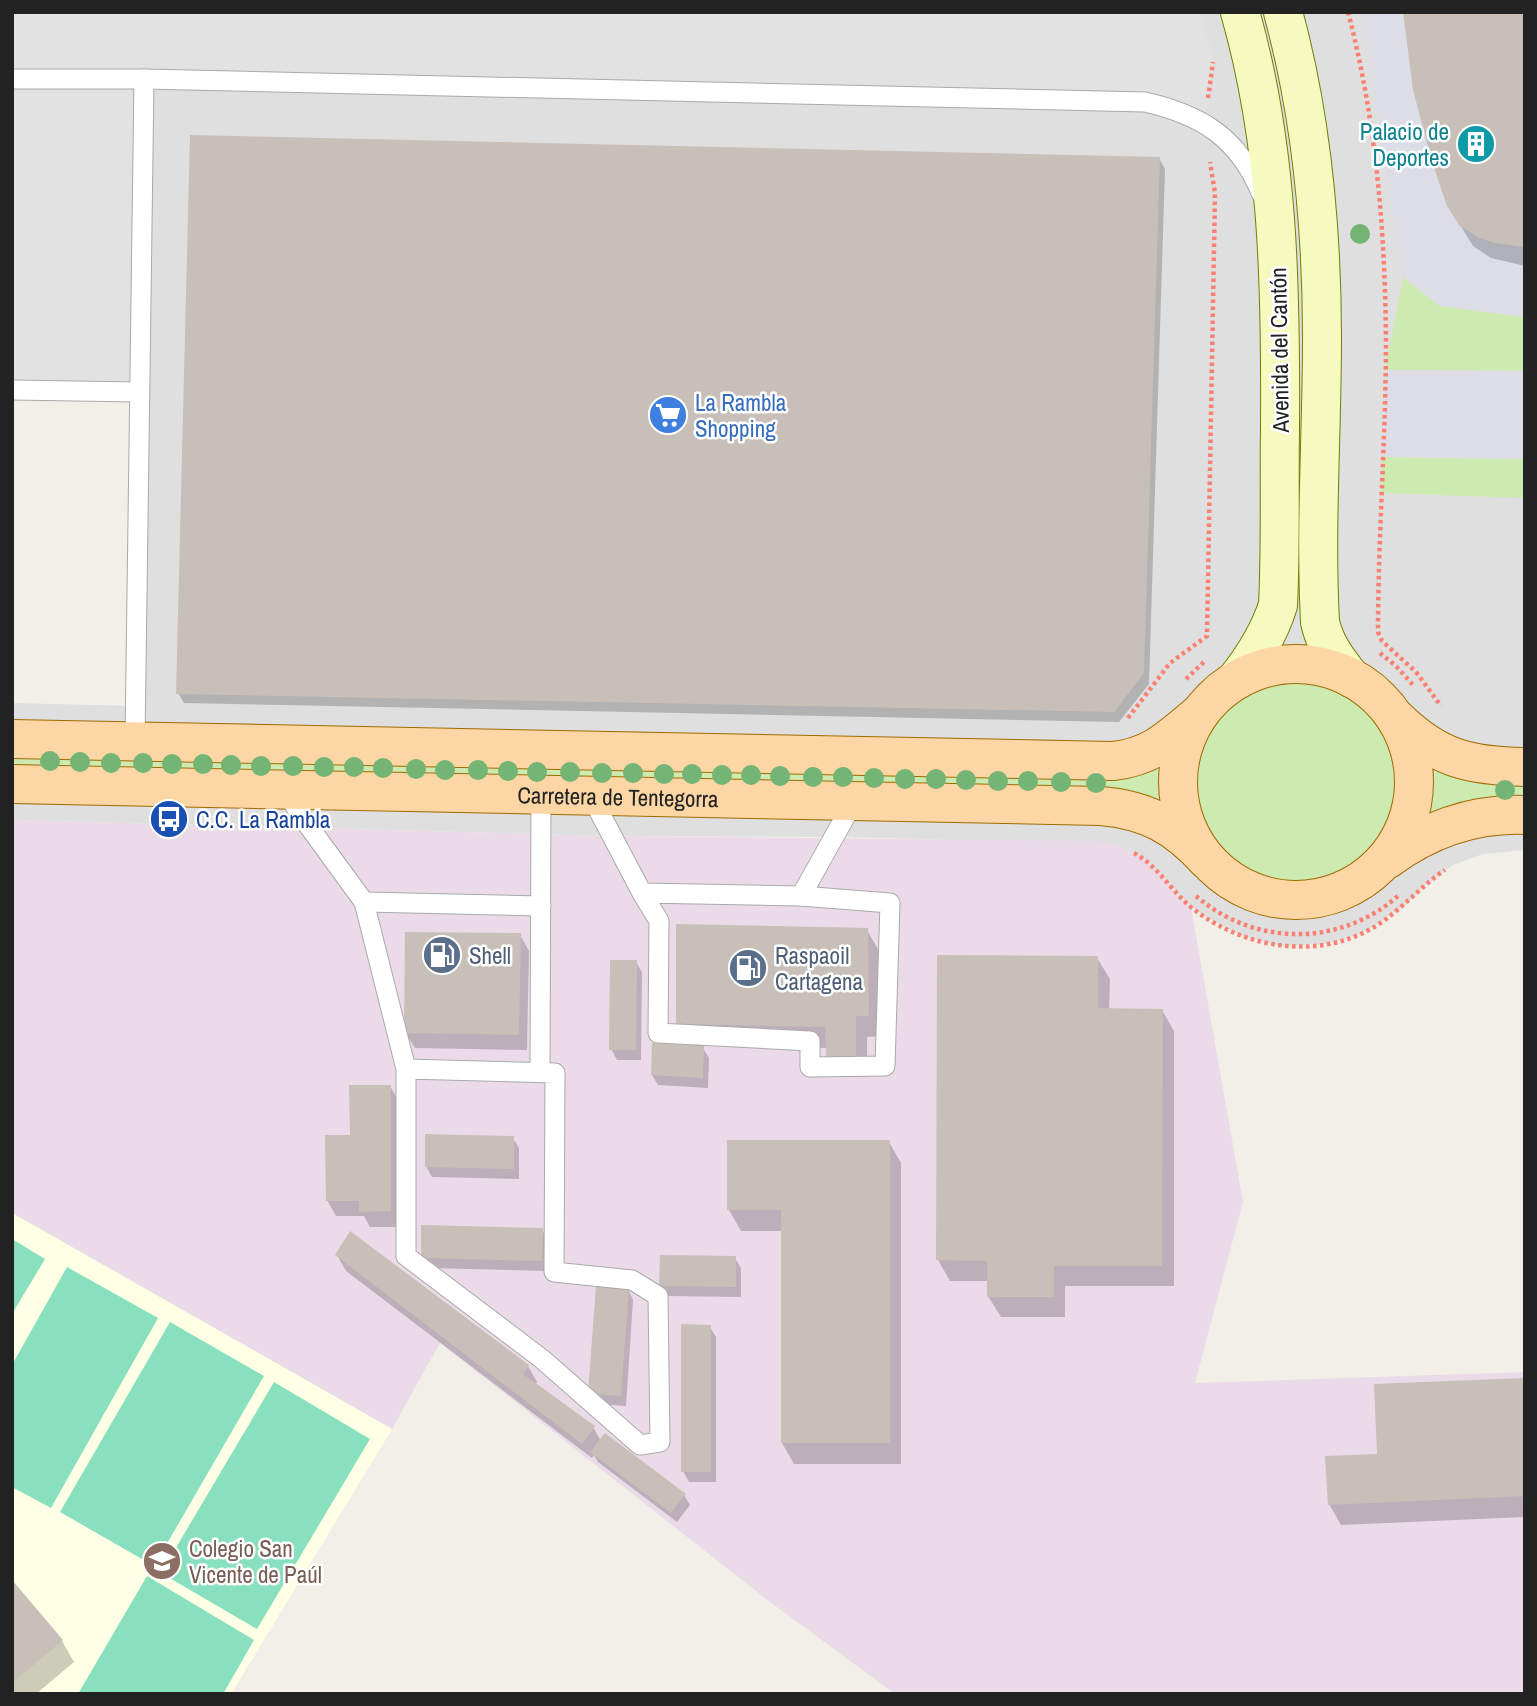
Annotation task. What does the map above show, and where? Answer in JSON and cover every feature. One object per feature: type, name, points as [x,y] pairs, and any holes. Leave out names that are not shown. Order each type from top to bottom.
[{"type":"main road","name":"Avenida del Cantón","points":[[1236,680],[1258,650],[1278,605],[1280,352],[1278,260],[1269,149],[1254,66],[1240,12]]},
{"type":"main road","name":"Avenida del Cantón","points":[[1283,12],[1310,144],[1318,232],[1322,338],[1320,622],[1330,650],[1351,678]]},
{"type":"main road","points":[[1392,878],[1359,881],[1338,892],[1292,900],[1245,888],[1225,876],[1199,875],[1194,841],[1185,821],[1178,788],[1179,766],[1184,744],[1199,714],[1212,699],[1236,680],[1266,668],[1299,664],[1331,670],[1351,678],[1378,697],[1418,739],[1441,753],[1475,765],[1525,767]]},
{"type":"main road","name":"Carretera de Tentegorra","points":[[12,739],[1113,761],[1139,756],[1158,748],[1199,714]]},
{"type":"main road","points":[[1392,714],[1404,734],[1411,757],[1413,793],[1405,827],[1394,848],[1392,878]]},
{"type":"main road","name":"Carretera de Tentegorra","points":[[12,784],[1101,806],[1139,812],[1188,839],[1199,875]]},
{"type":"main road","points":[[1392,878],[1410,844],[1443,828],[1479,817],[1525,815]]},
{"type":"lane","points":[[12,79],[144,79],[1145,102],[1175,109],[1203,122],[1219,132],[1240,153],[1256,179],[1268,210],[1278,260]]},
{"type":"lane","points":[[135,741],[144,79]]},
{"type":"lane","points":[[12,390],[138,393]]},
{"type":"lane","points":[[285,790],[364,902],[406,1069],[406,1256],[542,1359],[640,1445],[660,1442],[657,1296],[632,1280],[554,1272],[555,1073],[406,1069]]},
{"type":"lane","points":[[540,1072],[541,795]]},
{"type":"lane","points":[[591,796],[642,893],[659,921],[658,1033],[810,1041],[810,1067],[886,1066],[890,903],[801,896],[642,893]]},
{"type":"lane","points":[[801,896],[854,801]]},
{"type":"lane","points":[[364,902],[541,906]]},
{"type":"path","points":[[1348,12],[1373,135],[1382,229],[1386,339],[1378,632],[1382,641],[1416,672],[1445,710]]},
{"type":"path","points":[[1120,723],[1129,718],[1170,663],[1207,636],[1215,193],[1203,122],[1213,60]]},
{"type":"path","points":[[1130,851],[1151,864],[1191,907],[1208,918],[1240,935],[1281,946],[1326,944],[1363,933],[1404,906],[1427,884],[1453,865]]},
{"type":"path","points":[[1199,875],[1205,903],[1228,918],[1256,929],[1289,935],[1329,931],[1359,922],[1382,908],[1392,878]]},
{"type":"shaded area","points":[[12,12],[1525,12],[1525,850],[1483,854],[1453,865],[1427,884],[1404,906],[1363,933],[1326,944],[1281,946],[1240,935],[1208,918],[1191,907],[1145,859],[1114,844],[835,837],[611,836],[12,820],[12,703],[134,706],[138,393]]},
{"type":"shaded area","points":[[12,12],[1201,12],[1213,60],[1204,122],[1175,109],[139,79],[138,392],[12,390]]},
{"type":"shaded area","points":[[1363,12],[1403,12],[1413,90],[1447,206],[1459,225],[1477,237],[1495,243],[1525,247],[1525,317],[1440,306],[1403,277]]},
{"type":"shaded area","points":[[1385,370],[1525,371],[1525,459],[1382,457]]},
{"type":"shaded area","points":[[12,820],[611,836],[1096,841],[1114,844],[1145,859],[1191,907],[1243,1202],[1195,1383],[1525,1372],[1525,1694],[895,1694],[770,1602],[440,1343],[392,1429],[12,1213]]},
{"type":"shaded area","name":"Colegio San Vicente de Paúl","points":[[12,1213],[392,1429],[231,1694],[12,1694]]},
{"type":"green space","points":[[1403,277],[1440,306],[1525,317],[1525,371],[1385,370]]},
{"type":"green space","points":[[1382,457],[1525,459],[1525,498],[1381,493]]},
{"type":"green space","points":[[1299,664],[1331,670],[1370,690],[1392,714],[1525,767],[1525,815],[1378,866],[1346,888],[1328,895],[1292,899],[1273,897],[1237,884],[1155,819],[12,784],[12,739],[1113,761],[1199,714],[1227,686],[1266,668]]},
{"type":"green space","points":[[12,1239],[45,1259],[12,1314]]},
{"type":"green space","points":[[67,1267],[158,1318],[51,1508],[12,1487],[12,1365]]},
{"type":"green space","points":[[170,1322],[264,1376],[154,1566],[60,1512]]},
{"type":"green space","points":[[274,1382],[370,1439],[257,1629],[161,1573]]},
{"type":"green space","points":[[147,1576],[254,1640],[223,1694],[78,1694]]},
{"type":"building","name":"Palacio de Deportes","points":[[1403,12],[1525,12],[1525,247],[1495,243],[1477,237],[1459,225],[1447,206],[1413,90]]},
{"type":"building","name":"La Rambla Shopping","points":[[190,135],[1160,157],[1144,673],[1114,712],[176,694]]},
{"type":"building","points":[[676,924],[868,928],[869,1016],[856,1016],[856,1057],[826,1057],[825,1027],[676,1024]]},
{"type":"building","points":[[405,932],[521,933],[519,1035],[404,1033]]},
{"type":"building","points":[[937,955],[1098,956],[1098,1008],[1163,1009],[1162,1266],[1054,1266],[1054,1297],[987,1297],[987,1261],[936,1260]]},
{"type":"building","points":[[610,960],[637,960],[636,1050],[609,1050]]},
{"type":"building","points":[[652,1043],[704,1046],[703,1078],[651,1075]]},
{"type":"building","points":[[349,1085],[391,1085],[391,1211],[359,1212],[359,1201],[326,1201],[325,1135],[350,1135]]},
{"type":"building","points":[[425,1134],[514,1136],[514,1169],[425,1167]]},
{"type":"building","points":[[727,1140],[890,1140],[890,1443],[781,1443],[781,1210],[727,1210]]},
{"type":"building","points":[[421,1225],[543,1228],[542,1261],[421,1258]]},
{"type":"building","points":[[350,1231],[529,1365],[523,1374],[595,1426],[582,1444],[335,1255]]},
{"type":"building","points":[[660,1255],[736,1256],[736,1287],[659,1286]]},
{"type":"building","points":[[596,1285],[629,1288],[621,1396],[588,1394]]},
{"type":"building","points":[[681,1324],[711,1325],[711,1472],[681,1472]]},
{"type":"building","points":[[1525,1378],[1525,1496],[1328,1505],[1325,1456],[1377,1454],[1374,1384]]},
{"type":"building","points":[[605,1433],[686,1494],[671,1513],[590,1452]]},
{"type":"building","points":[[12,1580],[63,1640],[12,1683]]},
{"type":"place","name":"Palacio de Deportes","points":[[1476,144]]},
{"type":"place","name":"La Rambla Shopping","points":[[668,415]]},
{"type":"place","name":"C.C. La Rambla","points":[[169,819]]},
{"type":"place","name":"Shell","points":[[442,955]]},
{"type":"place","name":"Raspaoil Cartagena","points":[[748,968]]},
{"type":"place","name":"Colegio San Vicente de Paúl","points":[[162,1561]]}]
